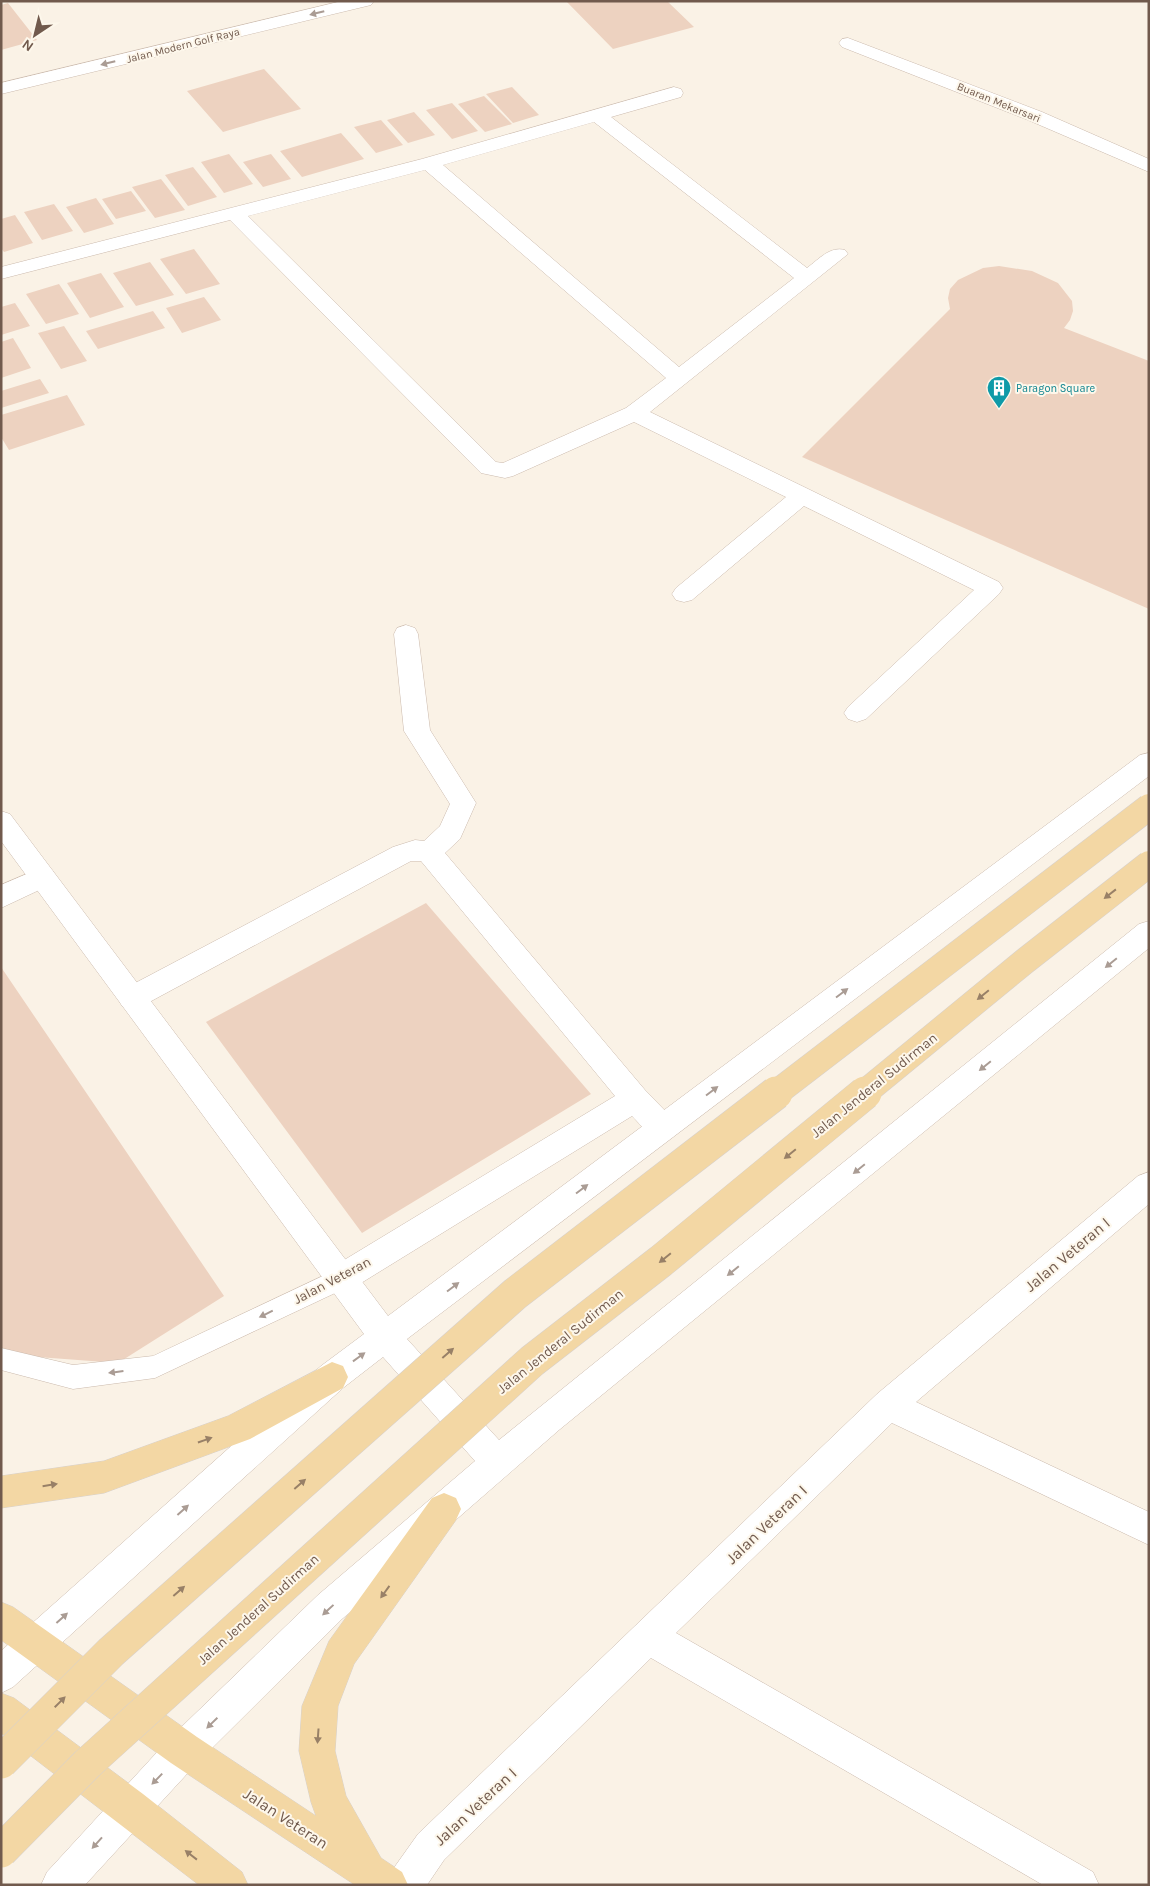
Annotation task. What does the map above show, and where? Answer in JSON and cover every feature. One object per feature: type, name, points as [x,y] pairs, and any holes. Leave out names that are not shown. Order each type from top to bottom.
[{"type":"main road","points":[[1,1762],[111,1652],[515,1294],[1149,807]]},
{"type":"main road","name":"Jalan Jenderal Sudirman","points":[[1,1851],[87,1764],[532,1361],[661,1261],[1024,961],[1149,864]]},
{"type":"main road","points":[[1,1492],[104,1477],[238,1428],[332,1376]]},
{"type":"main road","points":[[379,1878],[329,1802],[317,1751],[320,1706],[341,1653],[444,1509]]},
{"type":"main road","name":"Jalan Veteran","points":[[1,1619],[184,1750],[379,1878]]},
{"type":"main road","points":[[1,1710],[130,1806],[229,1885]]},
{"type":"street","name":"Jalan Modern Golf Raya","points":[[1,89],[365,1]]},
{"type":"street","name":"Buaran Mekarsari","points":[[848,43],[1035,116],[1149,166]]},
{"type":"street","points":[[1,274],[429,162],[598,116],[674,93]]},
{"type":"street","points":[[598,116],[807,278]]},
{"type":"street","points":[[429,162],[679,378]]},
{"type":"street","points":[[234,213],[489,468],[505,471],[634,413],[838,254]]},
{"type":"street","points":[[634,413],[991,588],[857,713]]},
{"type":"street","points":[[684,594],[802,496]]},
{"type":"street","points":[[406,634],[417,731],[463,803],[451,832],[429,852]]},
{"type":"street","points":[[1,1675],[332,1376],[386,1338],[1149,762]]},
{"type":"street","points":[[1,821],[386,1338],[498,1463]]},
{"type":"street","points":[[132,998],[402,854],[415,850],[429,852],[635,1099],[663,1128]]},
{"type":"street","points":[[1,897],[42,877]]},
{"type":"street","points":[[60,1885],[130,1806],[184,1750],[330,1607],[548,1419],[1149,932]]},
{"type":"street","name":"Jalan Veteran","points":[[342,1278],[635,1099]]},
{"type":"street","name":"Jalan Veteran I","points":[[404,1885],[431,1847],[888,1405],[1149,1185]]},
{"type":"street","points":[[888,1405],[1149,1529]]},
{"type":"street","points":[[649,1638],[1080,1885]]},
{"type":"lane","name":"Jalan Veteran","points":[[1,1359],[73,1377],[154,1367],[342,1278]]},
{"type":"building","points":[[566,1],[667,1],[694,27],[613,49]]},
{"type":"building","points":[[8,3],[37,40],[1,50],[1,5]]},
{"type":"building","points":[[264,69],[301,109],[223,132],[187,91]]},
{"type":"building","points":[[512,87],[539,115],[513,123],[486,94]]},
{"type":"building","points":[[484,96],[512,124],[485,132],[458,104]]},
{"type":"building","points":[[452,103],[478,131],[452,139],[426,110]]},
{"type":"building","points":[[414,112],[435,135],[408,143],[387,120]]},
{"type":"building","points":[[381,120],[403,145],[376,153],[354,127]]},
{"type":"building","points":[[341,133],[364,159],[302,177],[280,151]]},
{"type":"building","points":[[229,154],[253,184],[224,193],[201,162]]},
{"type":"building","points":[[271,154],[291,179],[263,187],[243,162]]},
{"type":"building","points":[[193,167],[217,197],[188,206],[165,175]]},
{"type":"building","points":[[161,179],[185,210],[155,218],[132,187]]},
{"type":"building","points":[[131,191],[146,211],[116,219],[102,199]]},
{"type":"building","points":[[96,198],[114,224],[84,233],[66,207]]},
{"type":"building","points":[[54,204],[73,231],[42,240],[24,212]]},
{"type":"building","points":[[15,215],[33,243],[4,252],[1,248],[1,219]]},
{"type":"building","points":[[194,249],[220,284],[186,294],[160,259]]},
{"type":"building","points":[[150,262],[174,295],[136,306],[113,273]]},
{"type":"building","name":"Paragon Square","points":[[999,266],[1032,271],[1058,283],[1072,301],[1073,311],[1070,320],[1064,328],[1149,361],[1149,609],[802,457],[950,309],[948,298],[950,289],[958,280],[983,268]]},
{"type":"building","points":[[101,273],[124,307],[90,318],[67,283]]},
{"type":"building","points":[[59,284],[79,314],[46,324],[26,294]]},
{"type":"building","points":[[204,297],[221,320],[182,333],[166,308]]},
{"type":"building","points":[[15,303],[30,326],[1,335],[1,307]]},
{"type":"building","points":[[153,311],[165,328],[98,349],[86,331]]},
{"type":"building","points":[[64,326],[87,361],[61,369],[38,333]]},
{"type":"building","points":[[13,338],[31,368],[1,378],[1,342]]},
{"type":"building","points":[[40,379],[49,393],[1,408],[1,391]]},
{"type":"building","points":[[67,395],[85,425],[9,450],[1,437],[1,415]]},
{"type":"building","points":[[426,903],[591,1094],[362,1233],[206,1022]]},
{"type":"building","points":[[1,967],[224,1296],[118,1363],[11,1355],[1,1350]]},
{"type":"place","name":"Paragon Square","points":[[999,409]]}]
